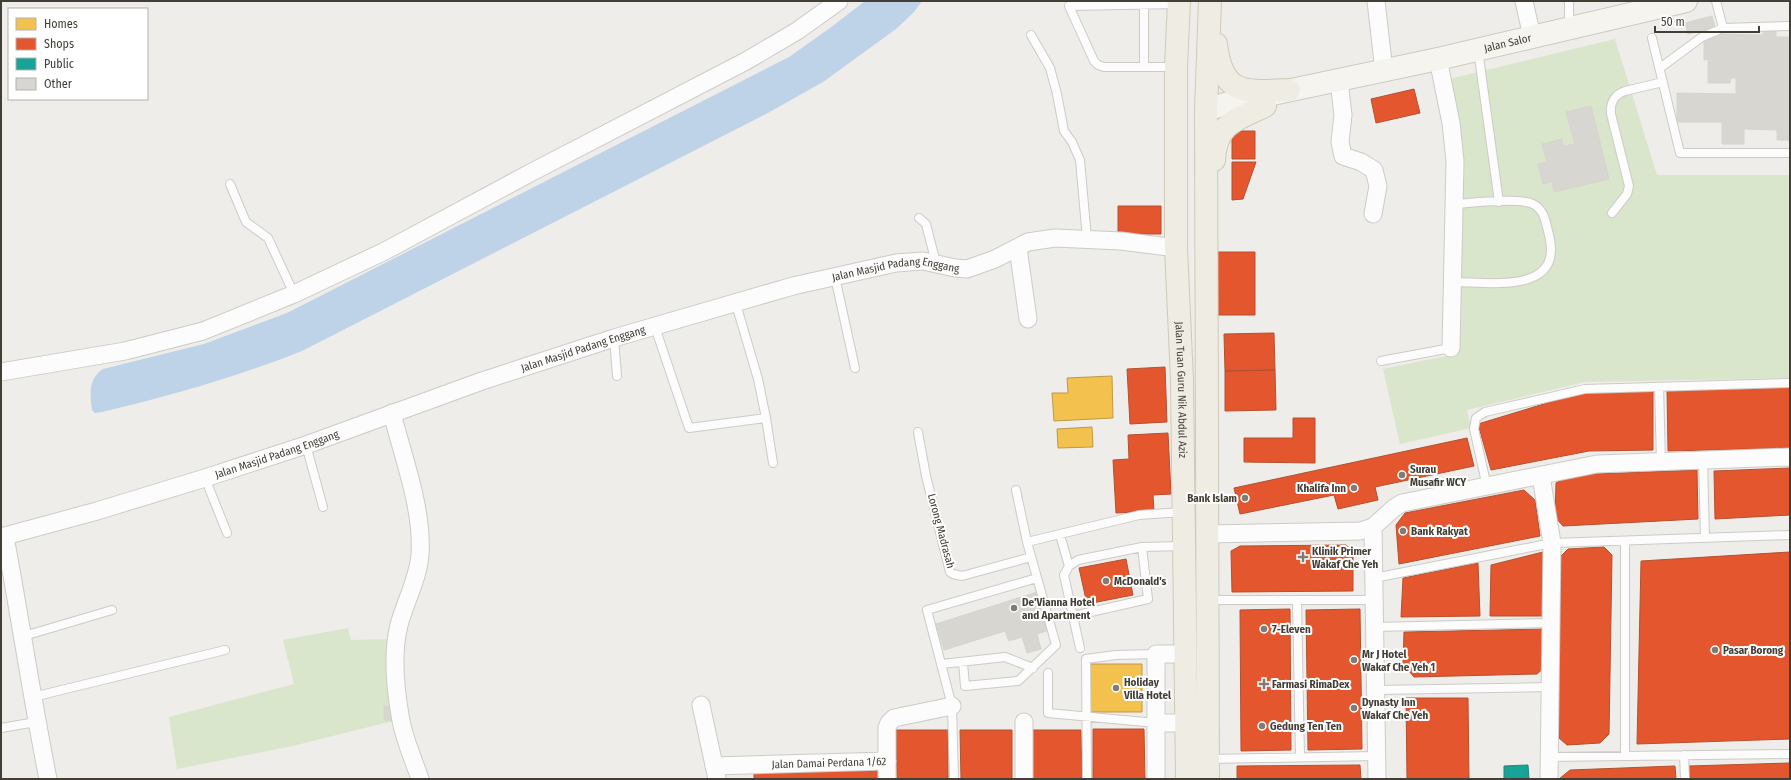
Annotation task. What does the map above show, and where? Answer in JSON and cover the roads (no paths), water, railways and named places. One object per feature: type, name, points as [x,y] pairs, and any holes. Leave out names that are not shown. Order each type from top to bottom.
[{"type":"main road","points":[[1210,1],[1218,61],[1222,72],[1229,81],[1238,88],[1251,91],[1289,90]]},
{"type":"main road","points":[[1208,769],[1206,110],[1210,1]]},
{"type":"main road","name":"Jalan Salor","points":[[1206,110],[1289,90],[1333,82],[1478,50],[1686,1]]},
{"type":"main road","points":[[1181,2],[1189,88],[1192,97],[1197,104],[1206,110]]},
{"type":"main road","name":"Jalan Tuan Guru Nik Abdul Aziz","points":[[1181,2],[1176,67],[1176,248],[1182,380],[1185,512],[1187,779]]},
{"type":"main road","name":"Jalan Salor","points":[[1206,110],[1217,114],[1226,114],[1264,106],[1291,98],[1333,82]]},
{"type":"main road","points":[[1206,241],[1215,150],[1218,136],[1226,127],[1237,119],[1264,106]]},
{"type":"main road","points":[[1182,380],[1191,230],[1190,142],[1192,130],[1197,120],[1206,110]]},
{"type":"street","points":[[1,372],[125,351],[203,331],[294,294],[385,251],[532,172],[746,61],[797,31],[839,1]]},
{"type":"street","points":[[1376,1],[1384,71]]},
{"type":"street","points":[[1524,1],[1532,37]]},
{"type":"street","points":[[1438,59],[1452,130],[1455,161],[1451,348]]},
{"type":"street","points":[[1333,82],[1343,115],[1340,142],[1343,156],[1361,162],[1374,170],[1378,186],[1373,214]]},
{"type":"street","name":"Jalan Masjid Padang Enggang","points":[[3,537],[97,511],[205,478],[306,445],[392,413],[545,360],[614,338],[736,304],[793,286],[896,263],[912,261],[936,263],[955,268],[967,269],[980,265],[1028,242],[1038,240],[1087,239],[1176,248]]},
{"type":"street","points":[[1018,248],[1028,319]]},
{"type":"street","points":[[392,413],[416,499],[419,522],[420,554],[418,567],[399,626],[395,657],[400,716],[420,779]]},
{"type":"street","points":[[1207,534],[1348,532],[1373,527],[1394,508],[1402,503],[1597,464],[1790,456]]},
{"type":"street","points":[[1541,476],[1552,543],[1549,779]]},
{"type":"street","points":[[1373,527],[1377,779]]},
{"type":"street","points":[[3,537],[24,636],[36,722],[48,779]]},
{"type":"street","points":[[1156,779],[1156,654],[1186,654]]},
{"type":"street","points":[[701,705],[715,772]]},
{"type":"street","name":"Jalan Damai Perdana 1/62","points":[[715,772],[887,761],[887,728],[889,723],[894,718],[952,706]]},
{"type":"street","points":[[1024,722],[1024,779]]},
{"type":"street","points":[[1156,723],[1187,723]]},
{"type":"street","points":[[887,761],[887,779]]},
{"type":"lane","points":[[1569,1],[1570,28]]},
{"type":"lane","points":[[1716,1],[1723,28]]},
{"type":"lane","points":[[1176,67],[1098,66],[1094,61],[1069,6],[1144,5],[1181,2]]},
{"type":"lane","points":[[1144,5],[1144,67]]},
{"type":"lane","points":[[1660,68],[1702,37],[1723,28],[1790,26]]},
{"type":"lane","points":[[1031,35],[1050,68],[1064,131],[1072,142],[1080,160],[1087,239]]},
{"type":"lane","points":[[1652,38],[1680,152],[1790,153]]},
{"type":"lane","points":[[1478,50],[1499,202]]},
{"type":"lane","points":[[1612,213],[1627,194],[1629,186],[1611,114],[1612,102],[1615,97],[1625,91],[1663,82]]},
{"type":"lane","points":[[230,184],[246,222],[268,238],[294,294]]},
{"type":"lane","points":[[1453,282],[1528,281],[1536,277],[1547,265],[1552,247],[1544,217],[1540,209],[1533,204],[1522,201],[1454,204]]},
{"type":"lane","points":[[920,218],[926,224],[936,263]]},
{"type":"lane","points":[[835,277],[855,368]]},
{"type":"lane","points":[[736,304],[758,379],[774,463]]},
{"type":"lane","points":[[655,327],[689,428],[766,418]]},
{"type":"lane","points":[[614,338],[617,376]]},
{"type":"lane","points":[[1381,361],[1451,348]]},
{"type":"lane","points":[[1487,487],[1474,429],[1476,418],[1480,414],[1585,389],[1790,383]]},
{"type":"lane","points":[[1658,387],[1661,461]]},
{"type":"lane","name":"Lorong Madrasah","points":[[918,432],[926,476],[950,572],[957,576],[962,576],[1031,556]]},
{"type":"lane","points":[[306,445],[323,507]]},
{"type":"lane","points":[[1703,460],[1705,538]]},
{"type":"lane","points":[[205,478],[227,533]]},
{"type":"lane","points":[[963,662],[965,686],[1018,681],[1056,645],[1027,542],[1016,490]]},
{"type":"lane","points":[[1027,542],[1140,515],[1185,512]]},
{"type":"lane","points":[[1060,534],[1069,566]]},
{"type":"lane","points":[[1374,578],[1552,543],[1790,535]]},
{"type":"lane","points":[[1625,541],[1625,756]]},
{"type":"lane","points":[[1080,648],[1064,575],[1069,566],[1078,560],[1142,547],[1185,546]]},
{"type":"lane","points":[[1073,616],[1148,599],[1142,547]]},
{"type":"lane","points":[[954,779],[952,706],[927,610],[1037,578]]},
{"type":"lane","points":[[1208,600],[1374,600]]},
{"type":"lane","points":[[1297,600],[1300,757]]},
{"type":"lane","points":[[24,636],[112,610]]},
{"type":"lane","points":[[1375,627],[1550,623]]},
{"type":"lane","points":[[33,697],[225,650]]},
{"type":"lane","points":[[1087,779],[1086,659],[1116,655],[1156,654]]},
{"type":"lane","points":[[942,664],[1005,657],[1032,668]]},
{"type":"lane","points":[[1048,673],[1048,714],[1156,723]]},
{"type":"lane","points":[[1376,690],[1550,687]]},
{"type":"lane","points":[[1,728],[36,722]]},
{"type":"lane","points":[[1549,757],[1790,754]]},
{"type":"lane","points":[[1684,755],[1685,779]]},
{"type":"lane","points":[[1208,769],[1300,757],[1376,756]]},
{"type":"water","points":[[865,1],[922,1],[914,12],[896,29],[823,82],[766,114],[302,351],[228,378],[178,393],[102,412],[95,413],[92,410],[92,382],[98,373],[103,369],[204,344],[287,313],[789,57]]},
{"type":"place","name":"Surau Musafir WCY","points":[[1402,475]]},
{"type":"place","name":"Khalifa Inn","points":[[1354,488]]},
{"type":"place","name":"Bank Islam","points":[[1245,498]]},
{"type":"place","name":"Bank Rakyat","points":[[1403,531]]},
{"type":"place","name":"Klinik Primer Wakaf Che Yeh","points":[[1303,557]]},
{"type":"place","name":"McDonald's","points":[[1106,581]]},
{"type":"place","name":"De'Vianna Hotel and Apartment","points":[[1014,608]]},
{"type":"place","name":"7-Eleven","points":[[1264,629]]},
{"type":"place","name":"Pasar Borong","points":[[1715,650]]},
{"type":"place","name":"Mr J Hotel Wakaf Che Yeh 1","points":[[1354,660]]},
{"type":"place","name":"Farmasi RimaDex","points":[[1264,684]]},
{"type":"place","name":"Holiday Villa Hotel","points":[[1116,688]]},
{"type":"place","name":"Dynasty Inn Wakaf Che Yeh","points":[[1354,708]]},
{"type":"place","name":"Gedung Ten Ten","points":[[1262,726]]}]
